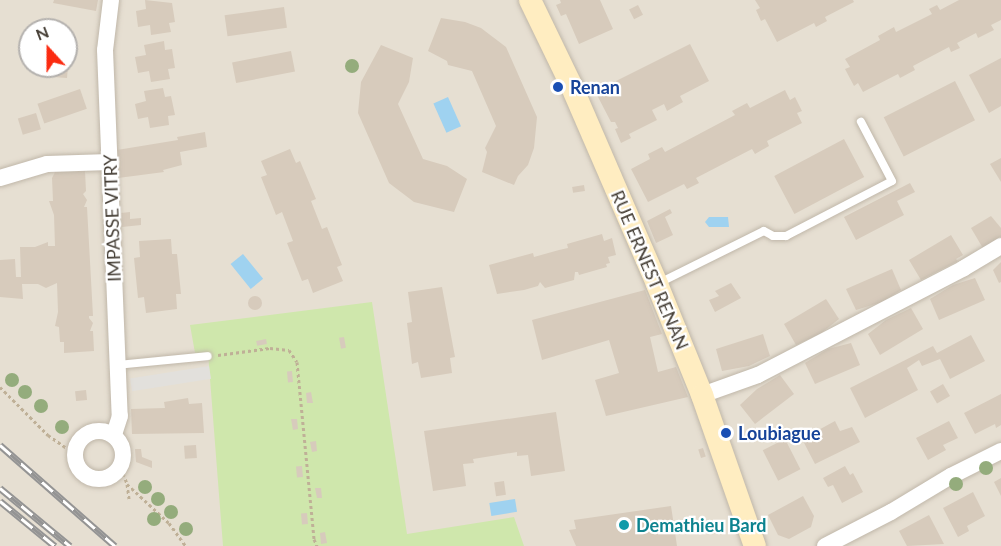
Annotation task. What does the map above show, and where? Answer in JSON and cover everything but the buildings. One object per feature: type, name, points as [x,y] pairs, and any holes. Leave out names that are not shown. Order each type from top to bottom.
[{"type":"street","name":"IMPASSE VITRY","points":[[111,0],[105,50],[120,416],[114,435],[124,450],[121,468]]},
{"type":"street","name":"RUE ERNEST RENAN","points":[[530,0],[571,85],[657,284],[702,395],[756,546]]},
{"type":"street","points":[[0,178],[46,164],[110,162]]},
{"type":"street","points":[[702,395],[758,375],[964,268],[1001,246]]},
{"type":"street","points":[[114,435],[101,430],[82,437],[75,449],[77,466],[90,478],[107,478],[121,468]]},
{"type":"street","points":[[825,546],[1001,451]]},
{"type":"lane","points":[[657,284],[764,231],[786,236],[892,181],[861,122]]},
{"type":"lane","points":[[117,365],[208,356]]},
{"type":"path","points":[[208,356],[270,348],[289,350],[297,362],[314,539],[317,546]]},
{"type":"path","points":[[0,387],[48,435],[68,449],[75,449]]},
{"type":"path","points":[[121,468],[128,484],[129,499]]},
{"type":"path","points":[[128,484],[169,523],[186,546]]},
{"type":"shaded area","points":[[0,0],[1001,0],[1001,546],[0,546]]},
{"type":"shaded area","points":[[209,366],[211,379],[132,391],[130,379]]},
{"type":"green space","points":[[372,302],[407,534],[514,517],[524,546],[223,546],[208,353],[195,353],[190,325]]},
{"type":"water","points":[[448,97],[461,126],[446,133],[433,104]]},
{"type":"water","points":[[709,217],[728,217],[729,227],[709,227],[705,222]]},
{"type":"water","points":[[243,254],[263,279],[251,289],[231,264]]},
{"type":"water","points":[[515,499],[517,512],[491,516],[489,503]]},
{"type":"railway","points":[[0,445],[115,546]]},
{"type":"railway","points":[[0,488],[70,546]]},
{"type":"railway","points":[[0,501],[55,546]]},
{"type":"place","name":"Renan","points":[[558,87]]},
{"type":"place","name":"Loubiague","points":[[726,433]]},
{"type":"place","name":"Demathieu Bard","points":[[624,525]]}]
